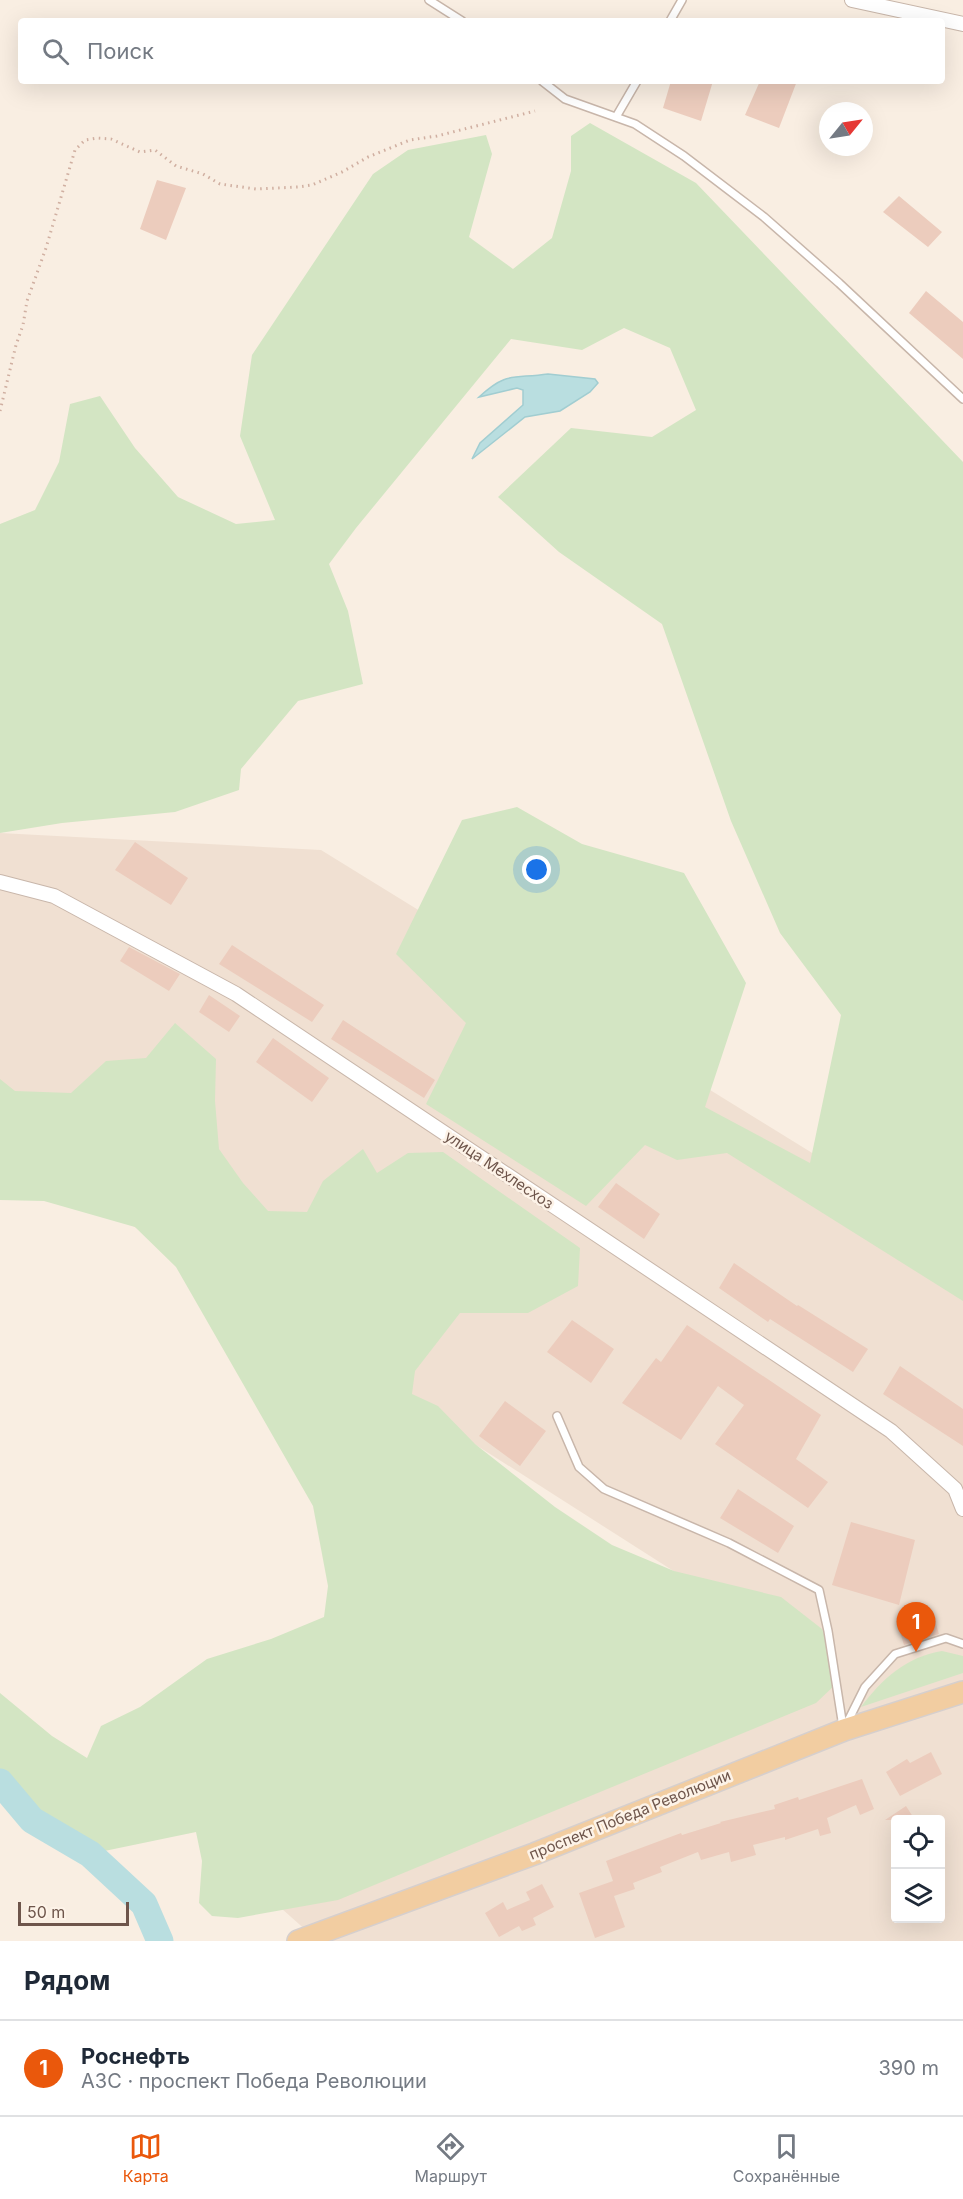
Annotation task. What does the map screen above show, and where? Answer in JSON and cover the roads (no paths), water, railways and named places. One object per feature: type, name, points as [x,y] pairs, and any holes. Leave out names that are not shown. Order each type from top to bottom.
[{"type":"main road","name":"проспект Победа Революции","points":[[298,1941],[534,1854],[843,1730],[963,1692]]},
{"type":"street","points":[[852,0],[935,18]]},
{"type":"street","points":[[945,20],[963,24]]},
{"type":"street","name":"улица Мехлесхоз","points":[[0,882],[54,896],[236,994],[891,1431],[955,1489],[963,1509]]},
{"type":"lane","points":[[429,0],[457,18]]},
{"type":"lane","points":[[672,18],[682,0]]},
{"type":"lane","points":[[546,84],[565,99],[635,124],[684,156],[764,217],[839,283],[963,399]]},
{"type":"lane","points":[[616,117],[635,84]]},
{"type":"lane","points":[[557,1416],[579,1467],[604,1489],[729,1543],[819,1590],[828,1631],[843,1730]]},
{"type":"lane","points":[[843,1730],[865,1687],[895,1654],[946,1638],[963,1644]]},
{"type":"water","points":[[548,374],[595,379],[598,383],[590,392],[560,411],[525,417],[472,459],[480,443],[523,405],[523,390],[517,388],[479,397],[504,380]]},
{"type":"waterway","points":[[0,1782],[32,1820],[90,1854],[144,1904],[160,1941]]},
{"type":"place","name":"Роснефть","points":[[916,1652]]}]
